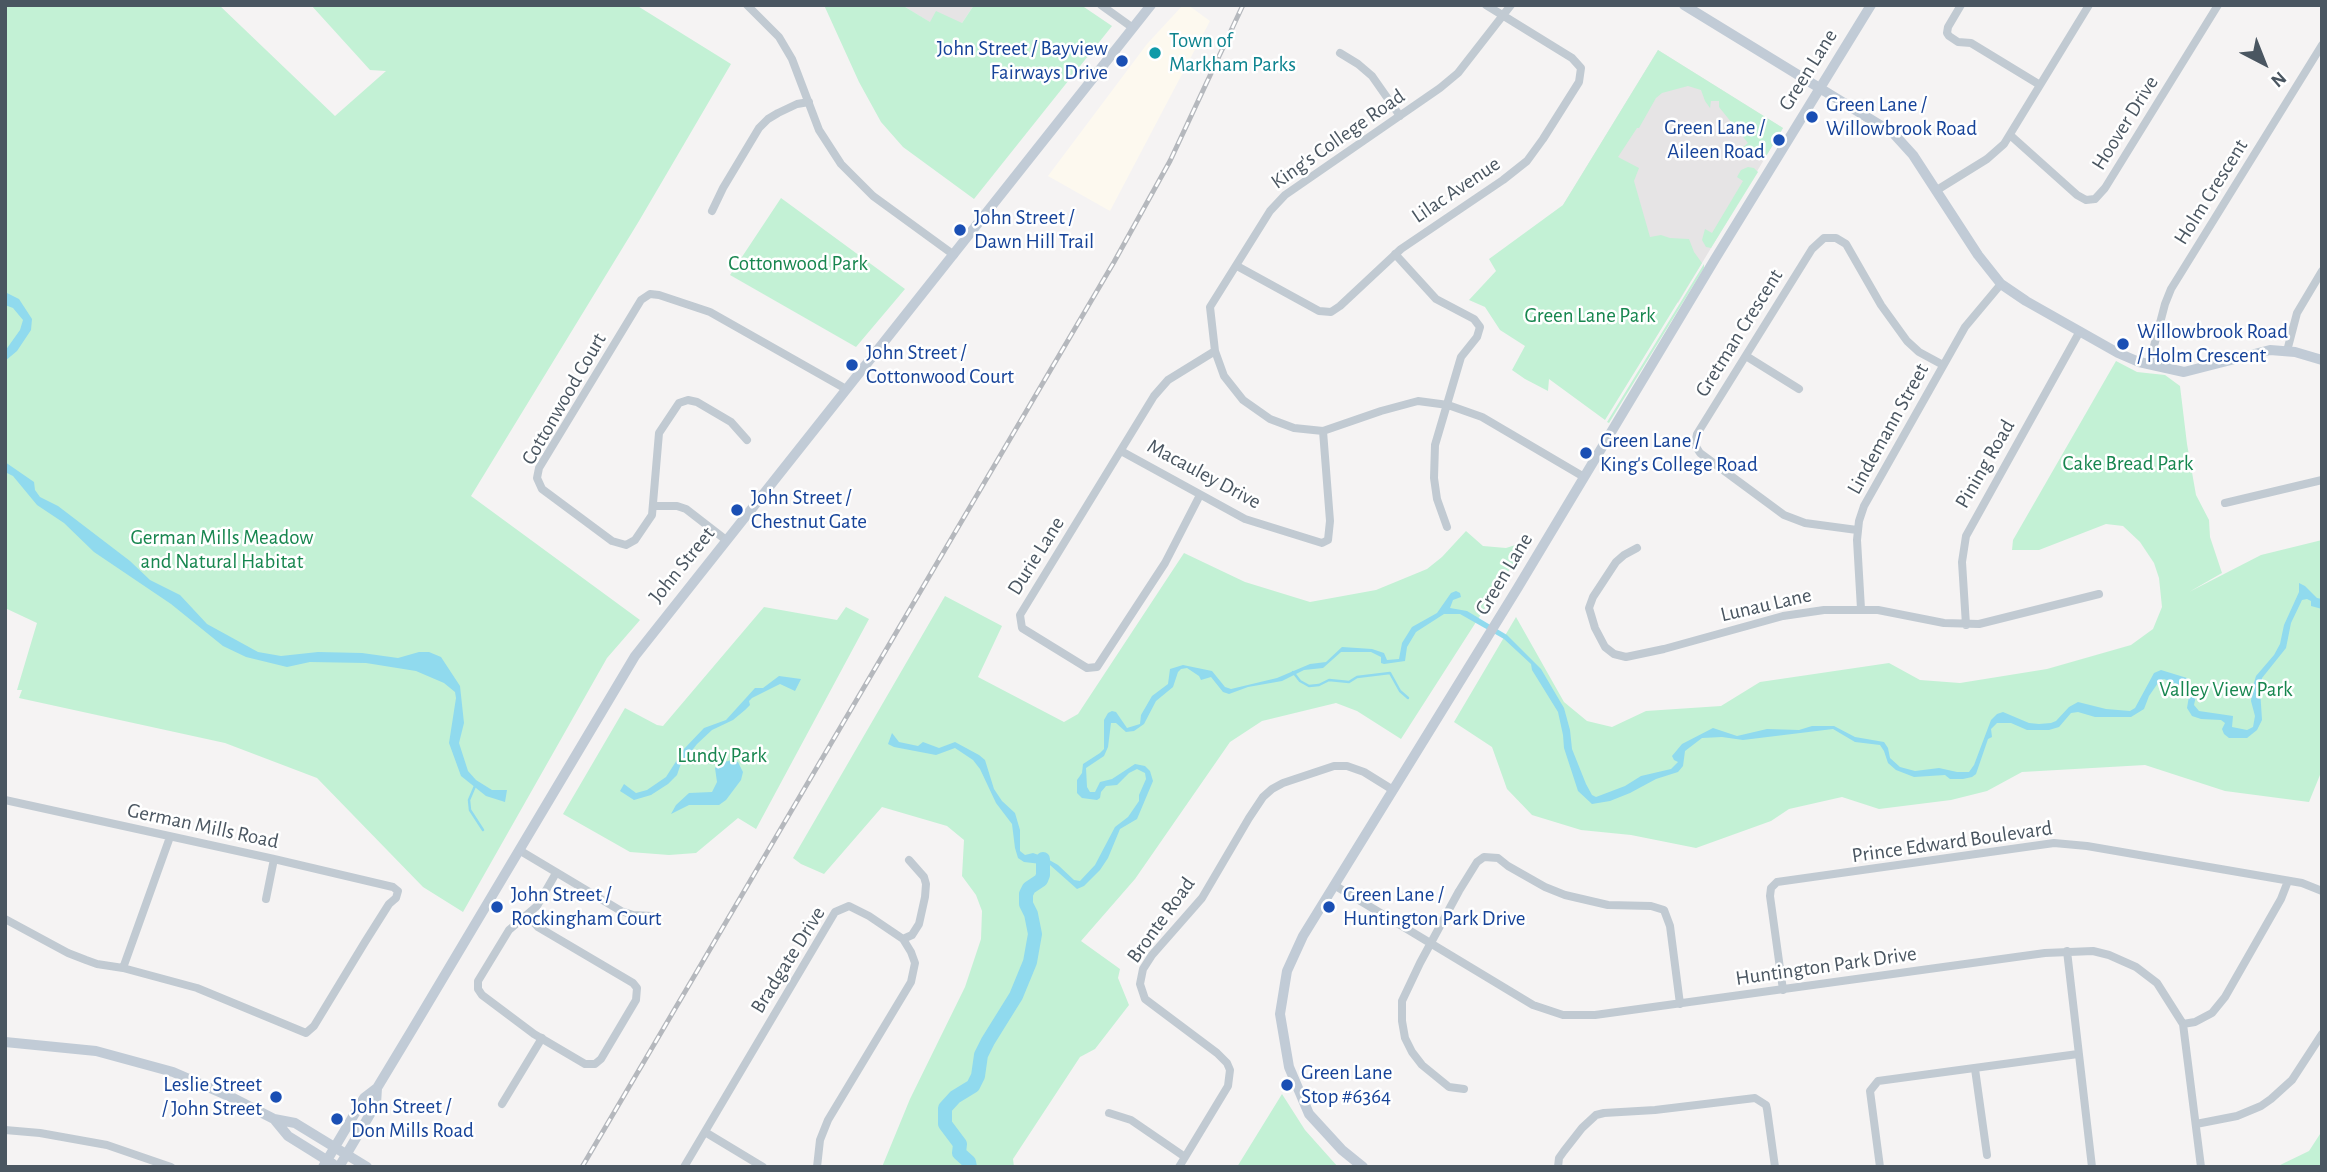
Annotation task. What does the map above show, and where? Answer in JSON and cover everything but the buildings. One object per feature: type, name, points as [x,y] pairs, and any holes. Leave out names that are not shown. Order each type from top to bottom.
[{"type":"street","points":[[747,5],[779,37],[792,59],[819,130],[850,175],[873,196],[954,255]]},
{"type":"street","points":[[1101,5],[1133,28]]},
{"type":"street","name":"John Street","points":[[325,1163],[364,1098],[377,1088],[635,656],[1151,5]]},
{"type":"street","points":[[1486,5],[1503,16]]},
{"type":"street","name":"King's College Road","points":[[1511,5],[1458,73],[1400,117],[1284,195],[1259,227],[1237,267],[1210,307],[1216,351],[1224,376],[1243,400],[1270,419],[1294,428],[1323,431],[1418,401],[1448,405],[1482,417],[1584,477]]},
{"type":"street","points":[[1684,5],[1893,133],[1913,155],[1985,265],[2001,284],[2124,356],[2148,365],[2184,372],[2270,350],[2287,351],[2322,360]]},
{"type":"street","name":"Green Lane","points":[[1363,1167],[1342,1150],[1309,1114],[1289,1067],[1280,1014],[1287,971],[1303,936],[1334,884],[1474,660],[1871,5]]},
{"type":"street","points":[[1961,5],[1947,33],[1958,42],[1971,43],[2040,85]]},
{"type":"street","points":[[1937,190],[1987,159],[2004,144],[2090,5]]},
{"type":"street","name":"Hoover Drive","points":[[2010,135],[2077,195],[2086,200],[2095,199],[2105,188],[2218,5]]},
{"type":"street","name":"Lilac Avenue","points":[[1237,267],[1315,309],[1327,312],[1337,309],[1395,254],[1527,161],[1581,79],[1581,68],[1575,60],[1503,16]]},
{"type":"street","name":"Holm Crescent","points":[[2148,365],[2171,289],[2322,45]]},
{"type":"street","points":[[1340,53],[1372,76],[1400,117]]},
{"type":"street","points":[[712,211],[723,188],[768,119],[797,104],[809,102]]},
{"type":"street","name":"Gretman Crescent","points":[[1857,530],[1805,523],[1789,517],[1698,451],[1695,445],[1697,434],[1812,248],[1820,240],[1832,237],[1840,239],[1849,247],[1881,305],[1907,341],[1919,352],[1943,365]]},
{"type":"street","points":[[1395,254],[1436,299],[1474,319],[1480,327],[1477,337],[1461,357],[1435,445],[1434,478],[1437,499],[1447,527]]},
{"type":"street","points":[[2287,351],[2297,313],[2322,271]]},
{"type":"street","name":"Lindemann Street","points":[[1861,609],[1857,530],[1866,501],[1965,327],[2001,284]]},
{"type":"street","name":"Cottonwood Court","points":[[747,440],[733,424],[718,414],[695,401],[680,402],[659,433],[651,519],[629,544],[619,545],[542,489],[537,478],[539,468],[644,298],[652,294],[708,311],[846,389]]},
{"type":"street","name":"Pining Road","points":[[1966,625],[1962,562],[1966,536],[2080,331]]},
{"type":"street","name":"Durie Lane","points":[[1200,495],[1165,563],[1097,667],[1087,668],[1022,628],[1020,615],[1154,396],[1168,380],[1216,351]]},
{"type":"street","points":[[1746,356],[1799,389]]},
{"type":"street","name":"Macauley Drive","points":[[1121,451],[1244,519],[1322,543],[1328,540],[1330,521],[1323,431]]},
{"type":"street","points":[[2225,503],[2322,480]]},
{"type":"street","points":[[654,506],[677,506],[686,509],[726,540]]},
{"type":"street","name":"Lunau Lane","points":[[1637,548],[1616,562],[1593,597],[1589,608],[1605,647],[1614,654],[1626,657],[1783,616],[1824,610],[1861,609],[1966,625],[1991,623],[2099,594]]},
{"type":"street","name":"Bronte Road","points":[[1179,1167],[1228,1086],[1230,1070],[1217,1053],[1144,999],[1140,984],[1143,969],[1202,898],[1249,818],[1272,789],[1324,770],[1348,765],[1393,790]]},
{"type":"street","name":"German Mills Road","points":[[5,800],[274,859],[393,887],[398,891],[314,1026],[306,1033],[197,988],[123,968]]},
{"type":"street","points":[[5,919],[68,953],[97,964],[123,968],[170,837]]},
{"type":"street","name":"Prince Edward Boulevard","points":[[1783,990],[1770,896],[1771,888],[1777,882],[2054,843],[2087,846],[2288,881],[2322,891]]},
{"type":"street","points":[[519,850],[621,911],[652,916]]},
{"type":"street","points":[[1464,1089],[1448,1087],[1422,1065],[1405,1038],[1402,1001],[1477,862],[1484,857],[1498,858],[1545,887],[1565,895],[1608,905],[1651,906],[1664,910],[1670,926],[1680,1004]]},
{"type":"street","points":[[266,899],[274,859]]},
{"type":"street","points":[[817,1167],[820,1140],[828,1120],[911,982],[915,963],[903,939],[912,935],[919,924],[926,884],[924,877],[909,860]]},
{"type":"street","points":[[527,915],[538,927],[633,983],[638,991],[636,1000],[601,1059],[595,1064],[585,1064],[542,1038],[482,995],[478,986],[509,930],[537,906],[556,873]]},
{"type":"street","points":[[2183,1024],[2195,1022],[2212,1013],[2225,997],[2281,899],[2288,881]]},
{"type":"street","name":"Huntington Park Drive","points":[[1334,884],[1533,1005],[1563,1015],[1595,1015],[2067,951],[2093,951],[2109,955],[2136,967],[2157,983],[2183,1024],[2201,1167]]},
{"type":"street","name":"Bradgate Drive","points":[[684,1167],[835,912],[849,906],[903,939]]},
{"type":"street","points":[[2067,951],[2092,1167]]},
{"type":"street","points":[[2196,1124],[2237,1116],[2261,1106],[2292,1080],[2322,1034]]},
{"type":"street","points":[[502,1104],[542,1038]]},
{"type":"street","points":[[5,1042],[78,1048],[115,1055],[173,1072],[274,1119],[295,1123],[367,1167]]},
{"type":"street","points":[[1880,1167],[1870,1091],[1873,1085],[1884,1079],[1901,1080],[2078,1054]]},
{"type":"street","points":[[1975,1069],[1987,1155]]},
{"type":"street","name":"John Street","points":[[339,1167],[376,1104],[377,1088]]},
{"type":"street","points":[[1558,1167],[1559,1158],[1564,1151],[1581,1128],[1596,1115],[1656,1111],[1755,1098],[1766,1105],[1775,1167]]},
{"type":"street","points":[[1109,1113],[1131,1120],[1185,1157]]},
{"type":"street","points":[[274,1119],[288,1136],[325,1163],[339,1167]]},
{"type":"street","points":[[5,1130],[40,1133],[107,1145],[171,1167]]},
{"type":"street","points":[[705,1132],[763,1167]]},
{"type":"shaded area","points":[[902,5],[974,5],[962,23],[931,23]]},
{"type":"shaded area","points":[[1183,5],[1188,5],[1210,21],[1110,211],[1048,176],[1147,44]]},
{"type":"shaded area","points":[[1658,50],[1783,128],[1678,303],[1563,205]]},
{"type":"green space","name":"German Mills Meadow and Natural Habitat","points":[[5,5],[219,5],[335,116],[386,71],[370,70],[311,5],[636,5],[731,64],[639,221],[471,496],[640,620],[607,658],[463,912],[423,887],[317,778],[225,743],[19,698],[22,690],[17,690],[37,623],[5,608]]},
{"type":"green space","points":[[824,5],[902,5],[930,22],[936,11],[962,23],[974,5],[1081,5],[1112,26],[974,199],[903,147],[881,122],[859,82]]},
{"type":"green space","name":"Green Lane Park","points":[[1658,50],[1783,128],[1765,158],[1746,152],[1742,148],[1748,143],[1719,107],[1719,101],[1711,101],[1710,108],[1701,90],[1688,86],[1662,93],[1656,98],[1618,157],[1639,168],[1634,181],[1650,237],[1661,235],[1689,239],[1702,263],[1605,420],[1549,379],[1548,391],[1512,370],[1525,346],[1500,330],[1485,307],[1469,300],[1496,271],[1489,259],[1563,205]]},
{"type":"green space","points":[[1748,167],[1758,172],[1711,248],[1706,247],[1702,240],[1705,229],[1712,233],[1743,181],[1737,177],[1741,170]]},
{"type":"green space","name":"Cottonwood Park","points":[[781,198],[905,289],[856,347],[730,275]]},
{"type":"green space","points":[[1704,264],[1609,423],[1607,422]]},
{"type":"green space","name":"Valley View Park","points":[[2116,361],[2137,372],[2165,375],[2180,386],[2196,495],[2209,520],[2210,537],[2222,573],[2189,592],[2261,555],[2322,540],[2322,770],[2309,802],[2225,791],[2145,765],[2022,772],[1987,791],[1951,800],[1879,809],[1842,797],[1789,809],[1771,821],[1696,848],[1631,835],[1581,830],[1532,815],[1507,789],[1492,747],[1454,722],[1516,617],[1564,702],[1587,721],[1612,727],[1646,711],[1721,706],[1760,682],[1889,663],[1920,680],[1960,683],[2047,669],[2131,645],[2153,629],[2162,607],[2159,578],[2154,563],[2140,542],[2123,526],[2106,524],[2039,550],[2012,550],[2013,540]]},
{"type":"green space","points":[[1466,531],[1483,546],[1506,548],[1528,541],[1401,739],[1357,711],[1336,703],[1262,721],[1230,742],[1135,879],[1081,941],[1120,969],[1118,978],[1129,1005],[1095,1049],[1080,1057],[1013,1159],[1014,1167],[882,1167],[910,1099],[965,987],[981,939],[982,911],[976,895],[962,876],[964,840],[947,826],[882,807],[824,874],[793,858],[945,596],[1002,626],[978,677],[1064,722],[1078,714],[1184,553],[1245,582],[1310,602],[1376,590],[1427,569]]},
{"type":"green space","name":"Lundy Park","points":[[764,607],[837,620],[846,607],[869,619],[756,829],[738,818],[696,853],[669,855],[630,852],[563,814],[625,708],[663,726]]},
{"type":"green space","points":[[1282,1094],[1305,1130],[1338,1167],[1237,1167]]},
{"type":"green space","points":[[2322,1131],[2322,1167],[2276,1167],[2309,1151]]},
{"type":"water","points":[[5,292],[19,299],[32,319],[31,330],[17,351],[5,361],[5,351],[20,330],[23,320],[13,308],[5,305]]},
{"type":"water","points":[[5,462],[34,482],[40,497],[58,506],[130,561],[150,580],[180,595],[207,624],[258,652],[281,656],[318,652],[362,653],[398,658],[429,652],[441,657],[460,686],[464,723],[459,743],[468,771],[492,790],[507,790],[505,802],[486,796],[461,776],[449,743],[455,692],[444,683],[416,671],[366,663],[310,662],[287,667],[246,657],[223,646],[171,604],[94,552],[64,523],[37,505],[13,476],[5,472]]},
{"type":"water","points":[[2299,583],[2322,599],[2322,609],[2311,606],[2311,601],[2307,599],[2302,600],[2291,623],[2286,648],[2262,678],[2262,720],[2257,730],[2247,738],[2229,738],[2224,734],[2222,729],[2225,723],[2221,720],[2192,716],[2187,708],[2189,696],[2186,688],[2164,679],[2160,680],[2149,696],[2144,709],[2131,717],[2095,717],[2078,712],[2071,713],[2059,727],[2049,730],[2027,730],[2011,723],[1997,723],[1991,729],[1992,737],[1988,739],[1976,774],[1963,779],[1950,779],[1945,775],[1914,777],[1896,770],[1888,763],[1880,745],[1855,742],[1833,729],[1743,740],[1702,738],[1685,751],[1683,766],[1678,772],[1656,779],[1610,801],[1592,804],[1578,791],[1564,748],[1558,712],[1531,664],[1504,639],[1460,614],[1444,614],[1416,632],[1407,647],[1405,661],[1384,664],[1381,663],[1381,657],[1371,652],[1341,652],[1323,668],[1304,670],[1282,681],[1248,687],[1229,694],[1223,692],[1211,677],[1201,680],[1187,668],[1181,669],[1173,687],[1156,701],[1144,724],[1134,731],[1126,732],[1116,723],[1111,723],[1104,756],[1086,768],[1087,787],[1090,792],[1095,792],[1100,782],[1112,779],[1135,764],[1145,766],[1153,781],[1137,819],[1120,829],[1100,870],[1084,886],[1077,889],[1050,865],[1024,862],[1018,858],[1012,824],[996,803],[973,760],[955,748],[936,755],[888,744],[892,733],[899,742],[918,746],[923,742],[939,748],[955,742],[979,755],[985,760],[994,789],[1015,813],[1020,830],[1020,851],[1025,855],[1033,853],[1044,857],[1058,865],[1074,880],[1080,881],[1095,865],[1115,827],[1128,817],[1139,801],[1146,779],[1145,773],[1137,769],[1117,785],[1106,786],[1097,800],[1082,798],[1077,793],[1077,780],[1082,773],[1083,764],[1104,749],[1104,720],[1108,713],[1116,712],[1127,728],[1140,724],[1141,715],[1152,696],[1168,684],[1170,669],[1183,665],[1212,671],[1225,687],[1231,689],[1277,678],[1310,664],[1326,662],[1342,647],[1372,649],[1384,653],[1387,660],[1399,659],[1402,643],[1412,627],[1437,613],[1451,593],[1456,591],[1461,597],[1453,600],[1450,608],[1467,611],[1507,635],[1541,669],[1564,708],[1572,749],[1586,784],[1596,797],[1625,786],[1641,776],[1671,769],[1678,762],[1672,756],[1682,744],[1713,728],[1737,736],[1767,729],[1799,730],[1812,726],[1834,726],[1855,737],[1884,742],[1890,758],[1900,767],[1915,771],[1939,768],[1969,772],[1991,720],[1997,714],[2003,712],[2029,723],[2039,724],[2056,721],[2078,702],[2106,709],[2130,711],[2135,708],[2154,673],[2161,670],[2187,678],[2196,696],[2194,705],[2199,711],[2233,716],[2232,727],[2247,730],[2253,727],[2255,716],[2251,701],[2256,676],[2280,644],[2284,625],[2299,592]]},
{"type":"water","points":[[779,676],[801,679],[795,691],[780,684],[752,698],[745,710],[733,720],[712,730],[697,744],[668,784],[651,795],[634,800],[620,791],[624,784],[636,793],[647,790],[666,777],[684,749],[704,728],[726,720],[755,688],[763,688]]},
{"type":"water","points":[[732,760],[738,762],[743,772],[741,780],[726,800],[719,805],[689,805],[671,814],[689,793],[712,792],[717,782],[715,768]]},
{"type":"waterway","points":[[1293,672],[1300,681],[1309,686],[1329,680],[1349,682],[1357,677],[1390,673],[1400,691],[1408,698]]},
{"type":"waterway","points":[[475,786],[469,800],[470,810],[483,830]]},
{"type":"waterway","points":[[970,1167],[969,1162],[959,1153],[960,1144],[945,1124],[945,1108],[955,1097],[973,1086],[978,1076],[981,1055],[1016,996],[1030,962],[1035,934],[1026,904],[1026,894],[1029,888],[1041,880],[1043,859]]},
{"type":"railway","points":[[582,1167],[1114,262],[1170,161],[1243,5]]},
{"type":"place","name":"Town of Markham Parks","points":[[1155,53]]},
{"type":"place","name":"John Street / Bayview Fairways Drive","points":[[1122,61]]},
{"type":"place","name":"Green Lane / Willowbrook Road","points":[[1812,117]]},
{"type":"place","name":"Green Lane / Aileen Road","points":[[1779,140]]},
{"type":"place","name":"John Street / Dawn Hill Trail","points":[[960,230]]},
{"type":"place","name":"Willowbrook Road / Holm Crescent","points":[[2123,344]]},
{"type":"place","name":"John Street / Cottonwood Court","points":[[852,365]]},
{"type":"place","name":"Green Lane / King's College Road","points":[[1586,453]]},
{"type":"place","name":"John Street / Chestnut Gate","points":[[737,510]]},
{"type":"place","name":"John Street / Rockingham Court","points":[[497,907]]},
{"type":"place","name":"Green Lane / Huntington Park Drive","points":[[1329,907]]},
{"type":"place","name":"Green Lane Stop #6364","points":[[1287,1085]]},
{"type":"place","name":"Leslie Street / John Street","points":[[276,1097]]},
{"type":"place","name":"John Street / Don Mills Road","points":[[337,1119]]},
{"type":"park label","name":"Cake Bread Park","points":[[2128,464]]}]
